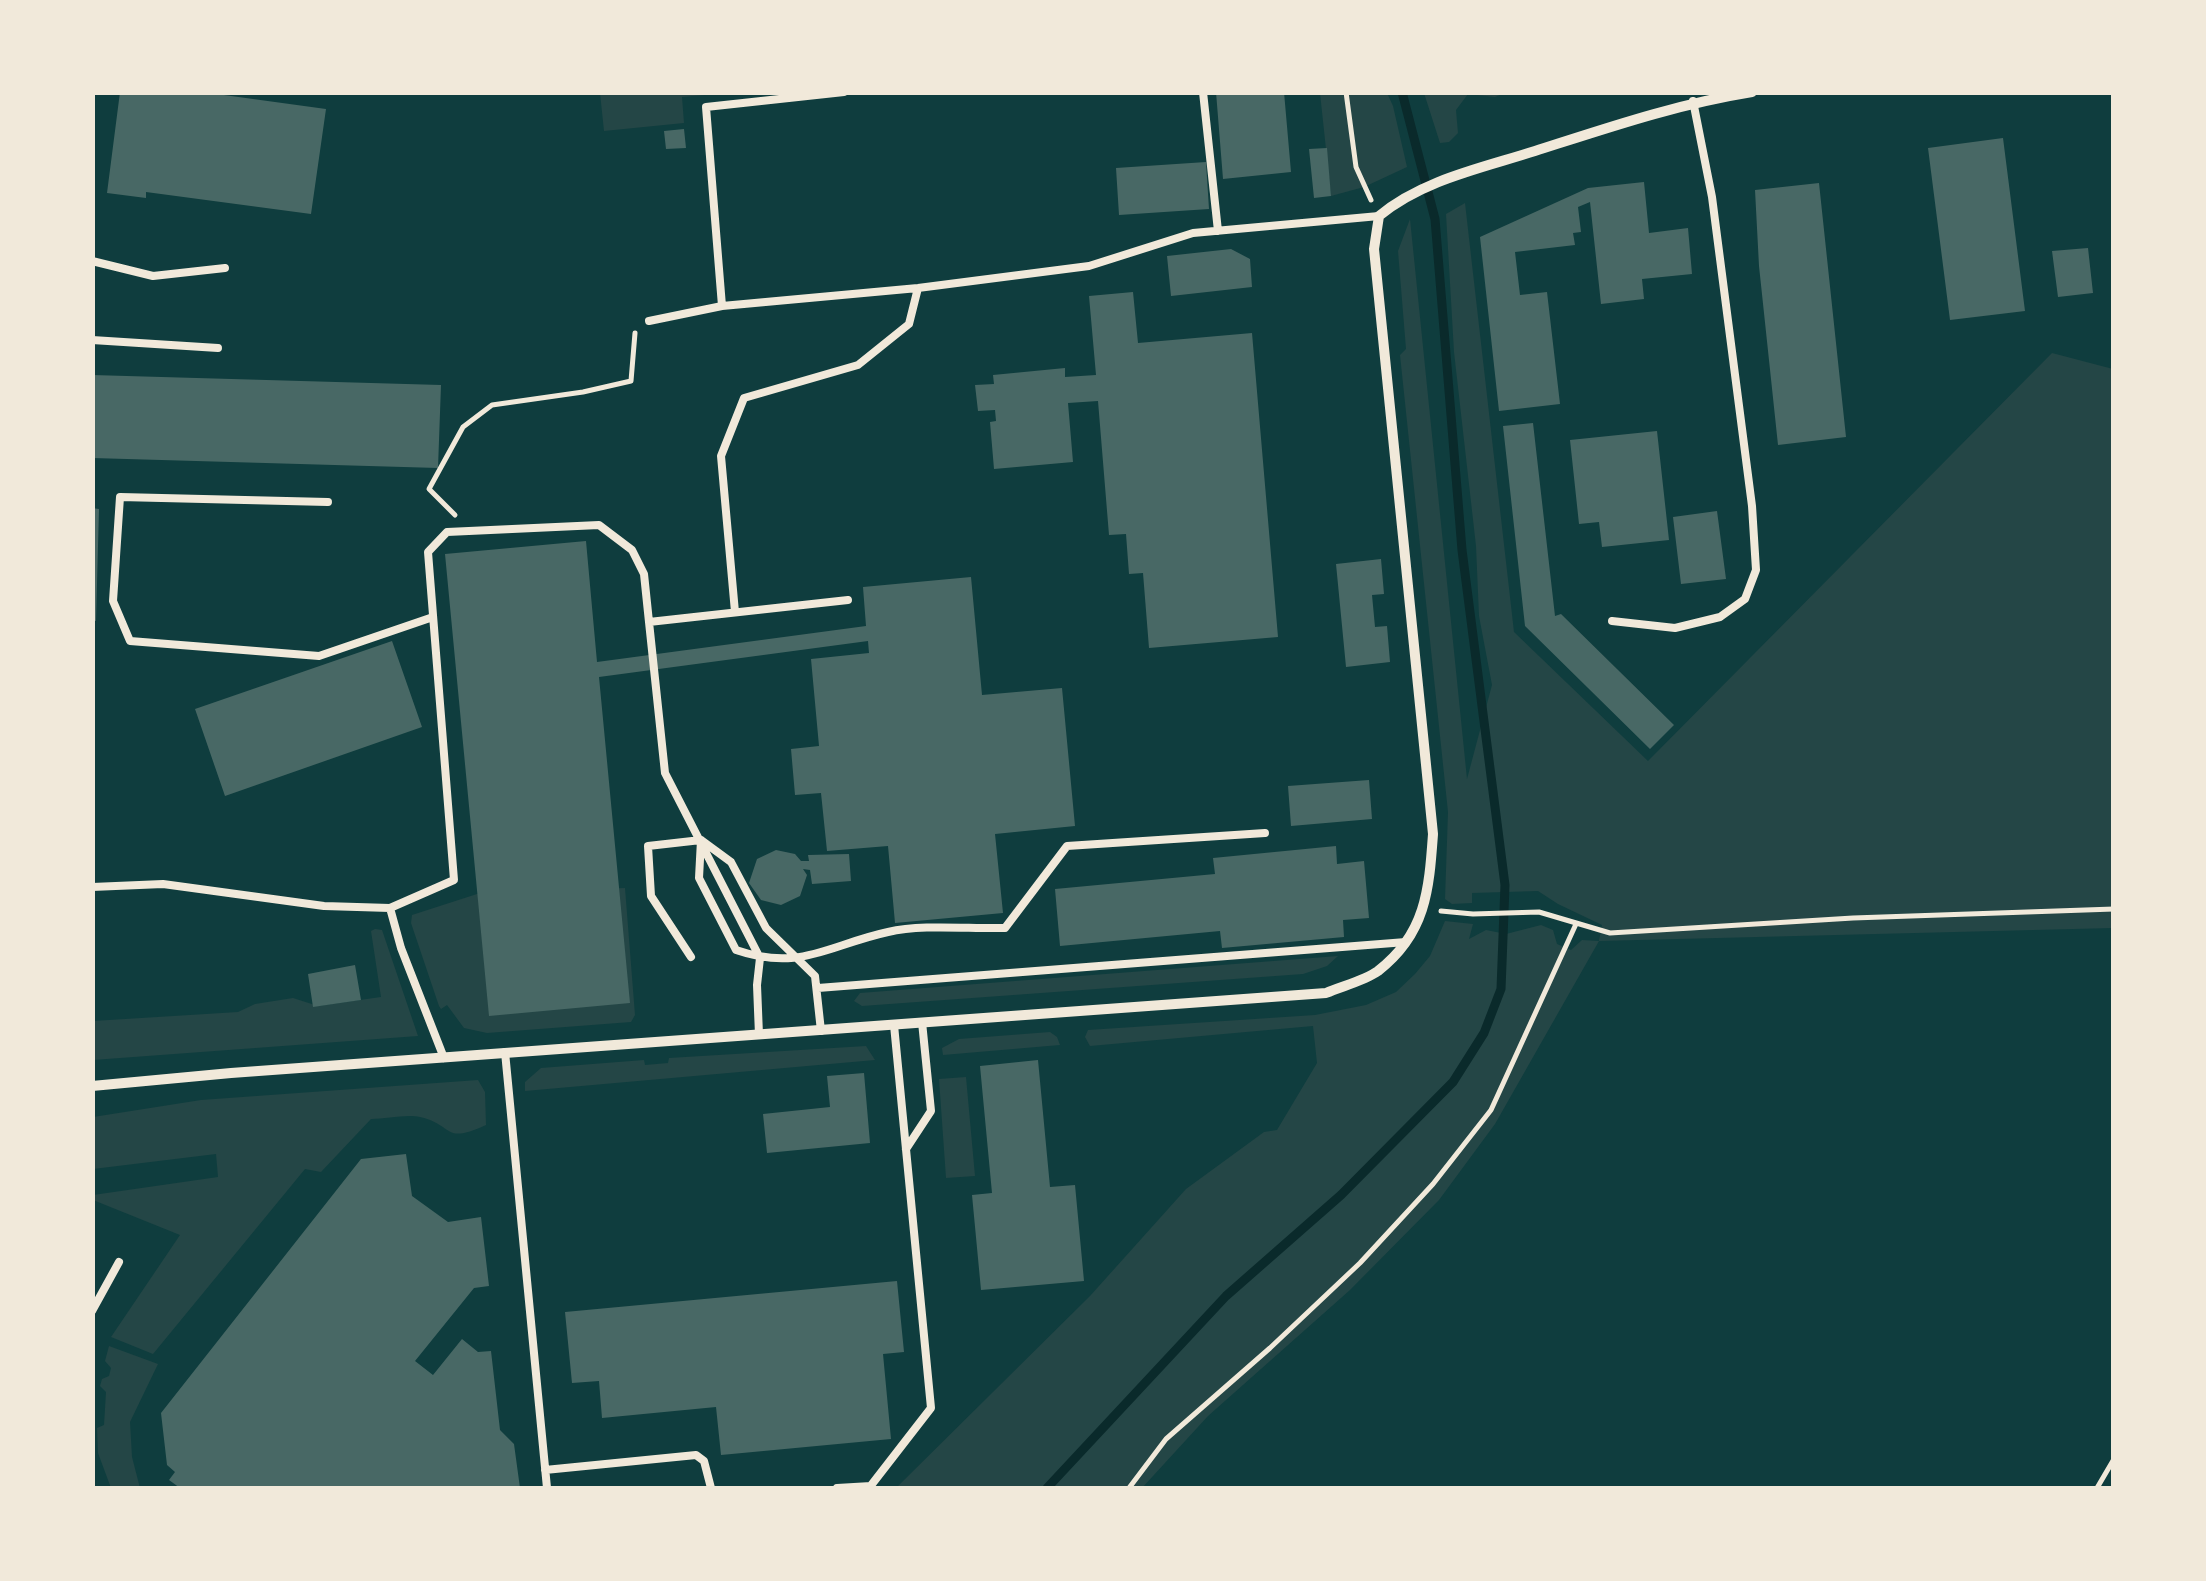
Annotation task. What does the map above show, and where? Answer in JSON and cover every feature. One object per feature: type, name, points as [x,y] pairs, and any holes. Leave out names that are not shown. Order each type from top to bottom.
[{"type":"street","points":[[92,1086],[1326,992],[1376,973],[1406,942],[1425,909],[1433,834],[1374,249],[1379,216],[1402,197],[1458,175],[1693,101],[1752,92]]},
{"type":"lane","points":[[722,306],[706,107],[844,92]]},
{"type":"lane","points":[[1203,92],[1218,231]]},
{"type":"lane","points":[[1612,621],[1675,628],[1720,617],[1745,599],[1756,570],[1752,506],[1717,235],[1693,101]]},
{"type":"lane","points":[[649,321],[722,306],[918,288],[1089,266],[1193,233],[1379,216]]},
{"type":"lane","points":[[92,260],[152,276],[225,268]]},
{"type":"lane","points":[[735,612],[721,456],[744,398],[858,365],[909,324],[918,288]]},
{"type":"lane","points":[[92,340],[218,348]]},
{"type":"lane","points":[[328,502],[120,496],[114,601],[130,641],[319,656],[434,617]]},
{"type":"lane","points":[[92,886],[163,884],[324,906],[390,908],[454,880],[428,552],[447,532],[599,525],[632,550],[644,574],[665,772],[760,958],[759,1035]]},
{"type":"lane","points":[[650,622],[848,600]]},
{"type":"lane","points":[[701,840],[699,878],[736,950],[760,958],[798,960],[890,931],[1005,928],[1067,846],[1265,833]]},
{"type":"lane","points":[[691,958],[651,896],[648,846],[701,840],[731,862],[766,928],[815,976],[821,1030]]},
{"type":"lane","points":[[390,908],[401,948],[444,1058]]},
{"type":"lane","points":[[818,988],[1406,942]]},
{"type":"lane","points":[[906,1149],[931,1111],[922,1022]]},
{"type":"lane","points":[[838,1488],[870,1487],[931,1408],[894,1025]]},
{"type":"lane","points":[[506,1052],[546,1488]]},
{"type":"lane","points":[[92,1311],[119,1262]]},
{"type":"lane","points":[[545,1470],[696,1454],[704,1460],[712,1488]]},
{"type":"path","points":[[1346,92],[1356,166],[1379,216]]},
{"type":"path","points":[[461,531],[459,518],[429,489],[463,427],[492,405],[631,381],[635,329],[649,321]]},
{"type":"path","points":[[1425,909],[1473,914],[1539,912],[1610,933],[1853,918],[2114,909]]},
{"type":"path","points":[[1129,1488],[1166,1439],[1360,1263],[1433,1184],[1491,1110],[1576,924]]},
{"type":"path","points":[[2097,1488],[2114,1459]]},
{"type":"shaded area","points":[[600,92],[727,93],[682,97],[684,123],[604,131]]},
{"type":"shaded area","points":[[1424,92],[1504,93],[1495,97],[1468,94],[1456,110],[1458,133],[1449,142],[1440,143]]},
{"type":"shaded area","points":[[1320,93],[1387,93],[1407,167],[1364,187],[1331,196]]},
{"type":"shaded area","points":[[1465,203],[1514,632],[1648,761],[2052,353],[2113,369],[2113,928],[1599,941],[1602,925],[1538,891],[1472,893],[1472,903],[1452,904],[1445,899],[1448,812],[1400,355],[1406,349],[1398,251],[1410,219],[1467,779],[1492,685],[1479,616],[1476,546],[1454,352],[1446,214]]},
{"type":"shaded area","points":[[625,888],[635,1015],[631,1022],[487,1033],[464,1028],[447,1005],[441,1009],[439,1006],[411,923],[412,915],[477,894]]},
{"type":"shaded area","points":[[1445,921],[1473,924],[1469,939],[1486,930],[1506,934],[1541,925],[1553,930],[1557,944],[1571,950],[1582,940],[1599,941],[1495,1124],[1439,1200],[1350,1290],[1208,1416],[1142,1488],[896,1488],[1090,1296],[1186,1189],[1264,1132],[1277,1130],[1317,1063],[1313,1026],[1090,1046],[1085,1037],[1088,1030],[1315,1015],[1366,1005],[1396,992],[1415,974],[1430,956]]},
{"type":"shaded area","points":[[382,930],[418,1036],[93,1060],[93,1021],[238,1012],[255,1004],[293,998],[318,1006],[381,997],[371,931]]},
{"type":"shaded area","points":[[1338,956],[1327,966],[1303,974],[862,1006],[854,1001],[860,993]]},
{"type":"shaded area","points":[[1050,1032],[1060,1045],[943,1055],[942,1048],[959,1039]]},
{"type":"shaded area","points":[[866,1046],[875,1060],[525,1091],[525,1082],[541,1068],[644,1060],[645,1065],[668,1063],[669,1058]]},
{"type":"shaded area","points":[[966,1077],[975,1176],[946,1178],[939,1079]]},
{"type":"shaded area","points":[[478,1080],[485,1092],[486,1125],[455,1133],[420,1117],[371,1119],[321,1172],[305,1169],[153,1354],[111,1337],[180,1235],[93,1200],[93,1195],[218,1177],[216,1154],[93,1169],[93,1117],[201,1100]]},
{"type":"shaded area","points":[[109,1346],[158,1364],[130,1422],[132,1457],[140,1488],[111,1488],[98,1453],[97,1428],[104,1425],[106,1392],[100,1386],[111,1368],[105,1361]]},
{"type":"building","points":[[120,92],[202,92],[326,109],[311,214],[146,192],[146,198],[107,193]]},
{"type":"building","points":[[1216,92],[1284,92],[1291,172],[1223,179]]},
{"type":"building","points":[[684,129],[686,148],[666,149],[664,131]]},
{"type":"building","points":[[2003,138],[2025,311],[1950,320],[1928,148]]},
{"type":"building","points":[[1327,148],[1331,196],[1314,198],[1309,149]]},
{"type":"building","points":[[1206,162],[1209,209],[1119,215],[1116,168]]},
{"type":"building","points":[[1644,182],[1649,233],[1688,228],[1692,274],[1642,279],[1644,299],[1601,304],[1590,202],[1578,207],[1581,232],[1573,233],[1575,245],[1515,252],[1520,295],[1547,292],[1560,404],[1499,411],[1480,237],[1588,188]]},
{"type":"building","points":[[1819,183],[1846,437],[1778,445],[1755,190]]},
{"type":"building","points":[[2088,248],[2093,293],[2058,297],[2052,251]]},
{"type":"building","points":[[1231,249],[1250,259],[1252,287],[1171,296],[1167,256]]},
{"type":"building","points":[[1133,292],[1138,343],[1252,333],[1278,637],[1149,648],[1143,573],[1129,574],[1126,534],[1109,535],[1098,401],[1068,403],[1073,462],[994,469],[990,422],[996,421],[995,410],[978,411],[975,385],[994,384],[993,375],[1065,368],[1065,377],[1096,375],[1089,296]]},
{"type":"building","points":[[92,375],[441,385],[438,468],[92,458]]},
{"type":"building","points":[[1533,423],[1555,616],[1561,614],[1674,725],[1650,749],[1525,626],[1503,426]]},
{"type":"building","points":[[1657,431],[1669,540],[1602,547],[1599,522],[1579,524],[1570,440]]},
{"type":"building","points":[[92,508],[99,509],[96,621],[92,620]]},
{"type":"building","points":[[1717,511],[1726,579],[1681,584],[1673,517]]},
{"type":"building","points":[[586,541],[597,662],[866,626],[863,587],[971,577],[982,695],[1062,688],[1075,826],[995,834],[1003,913],[895,923],[888,846],[827,851],[821,793],[795,795],[791,749],[819,746],[811,659],[869,653],[868,641],[599,677],[630,1003],[489,1016],[445,554]]},
{"type":"building","points":[[1381,559],[1384,594],[1372,595],[1375,627],[1387,626],[1390,662],[1346,667],[1336,564]]},
{"type":"building","points":[[392,641],[422,727],[225,796],[195,709]]},
{"type":"building","points":[[1369,780],[1372,819],[1291,826],[1288,786]]},
{"type":"building","points":[[1336,846],[1337,864],[1364,861],[1369,918],[1343,920],[1344,937],[1222,948],[1220,931],[1060,946],[1055,889],[1215,874],[1213,858]]},
{"type":"building","points":[[776,850],[795,854],[801,861],[809,861],[808,855],[849,854],[851,881],[812,884],[810,870],[803,869],[807,875],[800,896],[781,905],[761,900],[749,883],[757,859]]},
{"type":"building","points":[[355,965],[361,1000],[313,1007],[308,974]]},
{"type":"building","points":[[1038,1060],[1050,1187],[1075,1185],[1084,1281],[981,1290],[972,1195],[992,1193],[980,1066]]},
{"type":"building","points":[[864,1073],[870,1143],[767,1153],[763,1114],[830,1107],[827,1076]]},
{"type":"building","points":[[406,1154],[412,1196],[448,1222],[481,1217],[489,1286],[474,1288],[415,1361],[433,1375],[462,1339],[478,1352],[491,1351],[500,1430],[514,1444],[520,1488],[180,1488],[169,1480],[175,1472],[167,1465],[161,1413],[361,1159]]},
{"type":"building","points":[[897,1281],[904,1352],[883,1354],[891,1439],[721,1455],[716,1407],[602,1418],[599,1381],[572,1383],[565,1312]]},
{"type":"waterway","points":[[1047,1488],[1226,1296],[1341,1195],[1453,1082],[1484,1033],[1501,989],[1505,885],[1462,550],[1435,219],[1402,92]]}]
